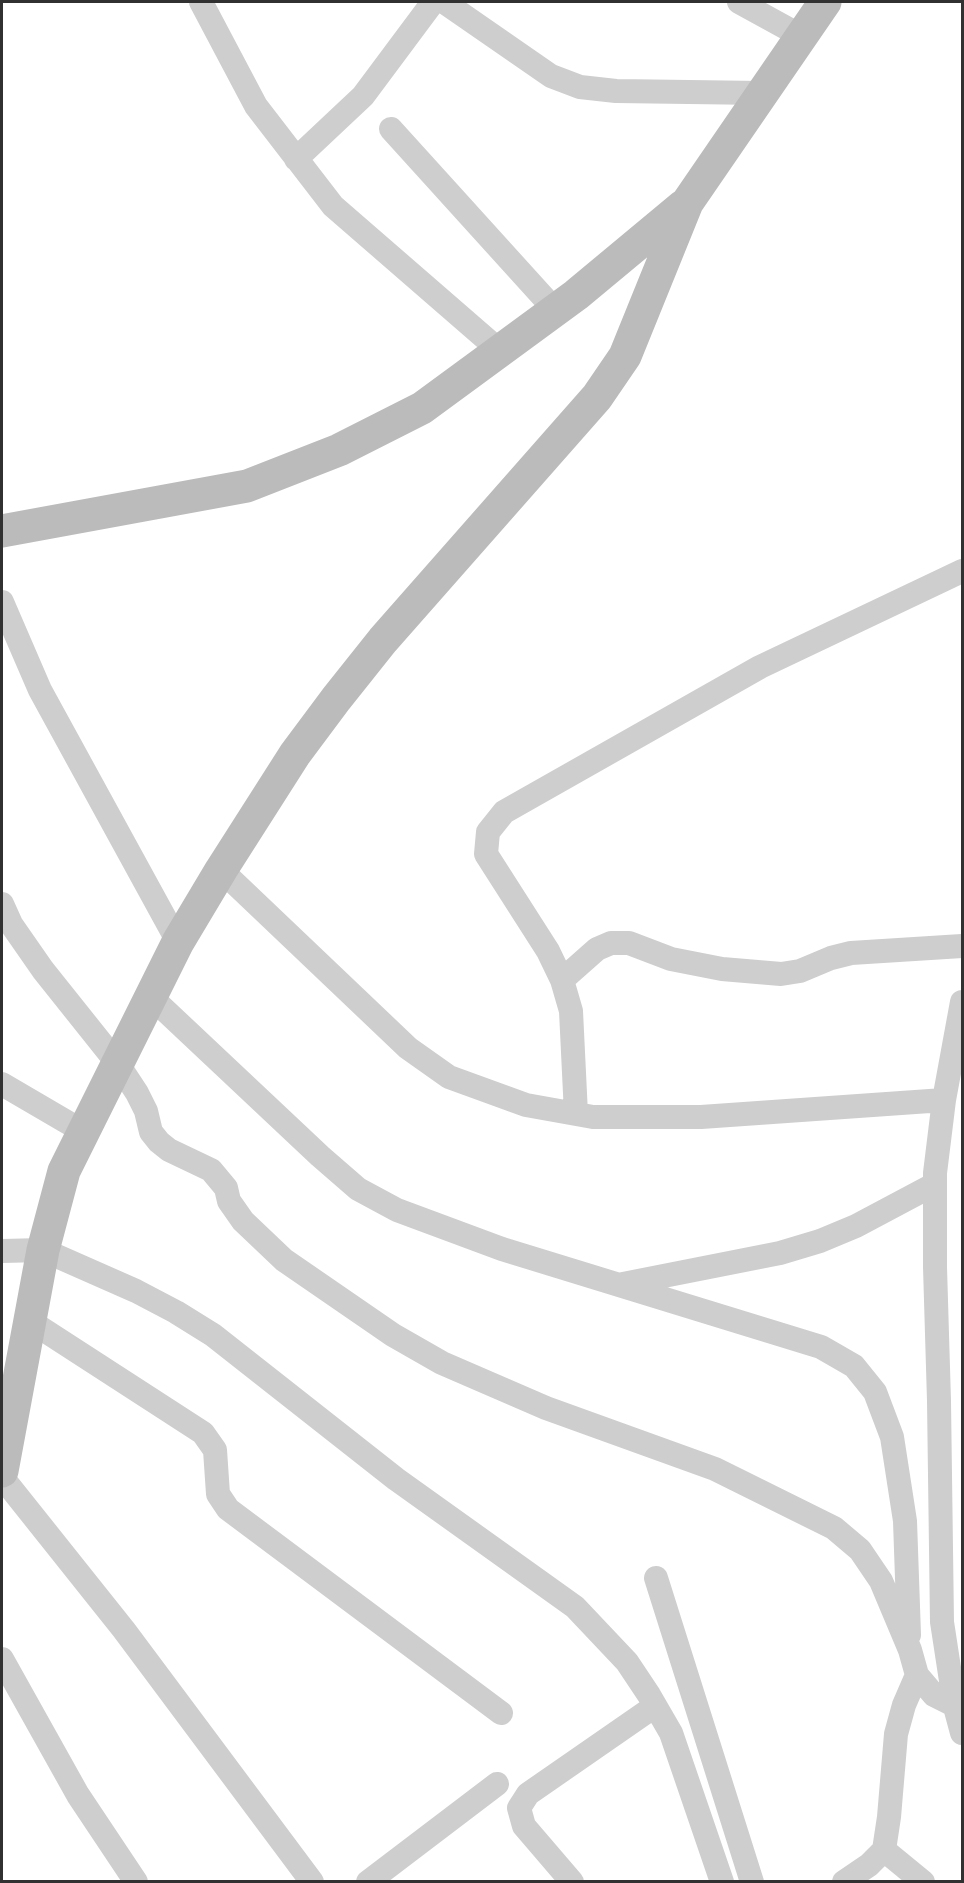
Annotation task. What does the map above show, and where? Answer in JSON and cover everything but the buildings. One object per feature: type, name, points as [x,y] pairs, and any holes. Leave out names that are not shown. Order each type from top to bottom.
[{"type":"street","points":[[201,2],[256,106],[333,206],[500,351]]},
{"type":"street","points":[[296,159],[363,96],[433,2]]},
{"type":"street","points":[[444,2],[551,76],[580,87],[616,91],[762,93]]},
{"type":"street","points":[[739,2],[801,36]]},
{"type":"street","points":[[2,1471],[43,1250],[64,1171],[178,942],[220,870],[295,754],[383,640],[597,397],[625,356],[687,203],[825,2]]},
{"type":"street","points":[[391,129],[555,310]]},
{"type":"street","points":[[2,531],[247,486],[339,450],[422,408],[576,296],[687,203]]},
{"type":"street","points":[[576,1114],[572,1011],[562,980],[548,951],[486,854],[488,832],[504,812],[760,667],[963,571]]},
{"type":"street","points":[[2,602],[40,690],[178,942]]},
{"type":"street","points":[[220,870],[408,1048],[449,1077],[526,1105],[593,1117],[701,1117],[944,1100]]},
{"type":"street","points":[[2,904],[11,924],[43,970],[118,1064],[137,1093],[146,1111],[152,1132],[159,1142],[170,1150],[211,1170],[226,1188],[229,1201],[243,1221],[285,1260],[393,1335],[442,1363],[546,1408],[715,1469],[834,1528],[860,1550],[882,1581],[910,1650],[917,1675],[934,1695],[959,1708]]},
{"type":"street","points":[[562,980],[597,949],[611,943],[630,944],[671,959],[722,969],[781,974],[800,971],[831,958],[851,953],[963,946]]},
{"type":"street","points":[[151,997],[358,1189],[398,1210],[502,1249],[821,1347],[854,1366],[875,1392],[892,1437],[905,1521],[910,1650]]},
{"type":"street","points":[[963,1002],[944,1100],[935,1184],[942,1622],[963,1733]]},
{"type":"street","points":[[2,1084],[84,1132]]},
{"type":"street","points":[[619,1284],[780,1253],[820,1241],[856,1226],[935,1184]]},
{"type":"street","points":[[2,1251],[43,1250],[136,1291],[213,1335],[396,1479],[575,1607],[627,1662],[671,1733],[722,1881]]},
{"type":"street","points":[[30,1321],[203,1433],[215,1450],[218,1494],[228,1509],[501,1713]]},
{"type":"street","points":[[2,1477],[124,1630],[312,1881]]},
{"type":"street","points":[[656,1578],[752,1881]]},
{"type":"street","points":[[2,1659],[78,1795],[136,1881]]},
{"type":"street","points":[[844,1881],[869,1865],[884,1850],[896,1734],[904,1705],[917,1675]]},
{"type":"street","points":[[572,1881],[524,1827],[519,1808],[528,1794],[655,1706]]},
{"type":"street","points":[[368,1881],[498,1784]]},
{"type":"street","points":[[884,1850],[923,1881]]}]
